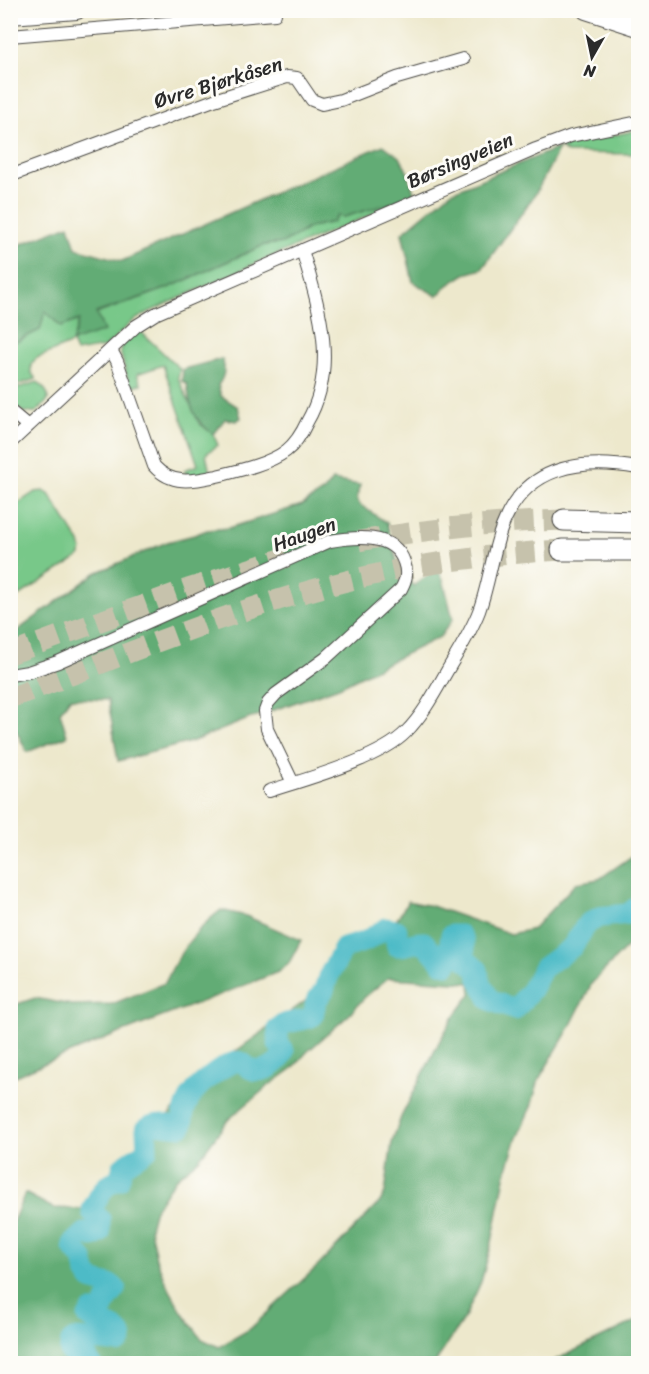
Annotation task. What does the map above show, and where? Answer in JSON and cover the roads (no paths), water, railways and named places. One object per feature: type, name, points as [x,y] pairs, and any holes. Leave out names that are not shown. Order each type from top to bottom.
[{"type":"highway","points":[[564,520],[639,522]]},
{"type":"highway","points":[[562,550],[639,550]]},
{"type":"main road","points":[[10,15],[77,10]]},
{"type":"main road","points":[[586,10],[639,27]]},
{"type":"street","points":[[10,36],[275,14]]},
{"type":"street","name":"Øvre Bjørkåsen","points":[[10,176],[214,100],[287,77],[297,78],[312,100],[322,104],[341,100],[397,78],[463,59]]},
{"type":"street","name":"Børsingveien","points":[[10,443],[135,326],[155,314],[536,149],[571,136],[639,122]]},
{"type":"street","points":[[111,350],[117,361],[154,466],[166,476],[186,482],[198,480],[280,455],[299,437],[311,415],[318,399],[325,370],[322,328],[302,250]]},
{"type":"street","points":[[10,411],[28,426]]},
{"type":"street","points":[[269,791],[381,751],[399,739],[414,724],[435,692],[474,622],[484,596],[503,525],[514,505],[527,489],[554,471],[574,465],[599,463],[639,468]]},
{"type":"street","name":"Haugen","points":[[10,675],[28,672],[58,662],[330,541],[365,538],[389,544],[403,559],[406,570],[406,580],[401,589],[326,658],[276,694],[268,703],[265,719],[267,729],[292,783]]},
{"type":"waterway","points":[[91,1364],[84,1352],[72,1354],[70,1352],[72,1341],[81,1339],[118,1343],[122,1339],[113,1327],[88,1317],[91,1312],[100,1313],[116,1289],[113,1286],[91,1280],[86,1272],[83,1259],[73,1247],[73,1244],[85,1233],[93,1237],[100,1233],[100,1219],[92,1212],[100,1195],[109,1184],[119,1180],[123,1166],[147,1150],[146,1129],[159,1124],[182,1126],[184,1112],[192,1095],[215,1073],[232,1063],[238,1062],[251,1069],[261,1070],[271,1067],[279,1060],[284,1051],[278,1044],[278,1028],[286,1023],[313,1016],[316,1001],[324,990],[328,977],[344,948],[366,941],[386,928],[397,930],[397,946],[424,942],[442,963],[447,964],[451,935],[460,935],[464,941],[465,959],[478,970],[479,979],[490,1000],[515,1010],[531,990],[543,968],[572,947],[587,924],[599,917],[628,914],[638,906]]},
{"type":"tunnel","points":[[359,541],[461,527],[564,520]]},
{"type":"tunnel","points":[[10,698],[202,625],[320,588],[380,573],[440,563],[562,550]]},
{"type":"tunnel","points":[[10,654],[188,589],[287,557]]}]
